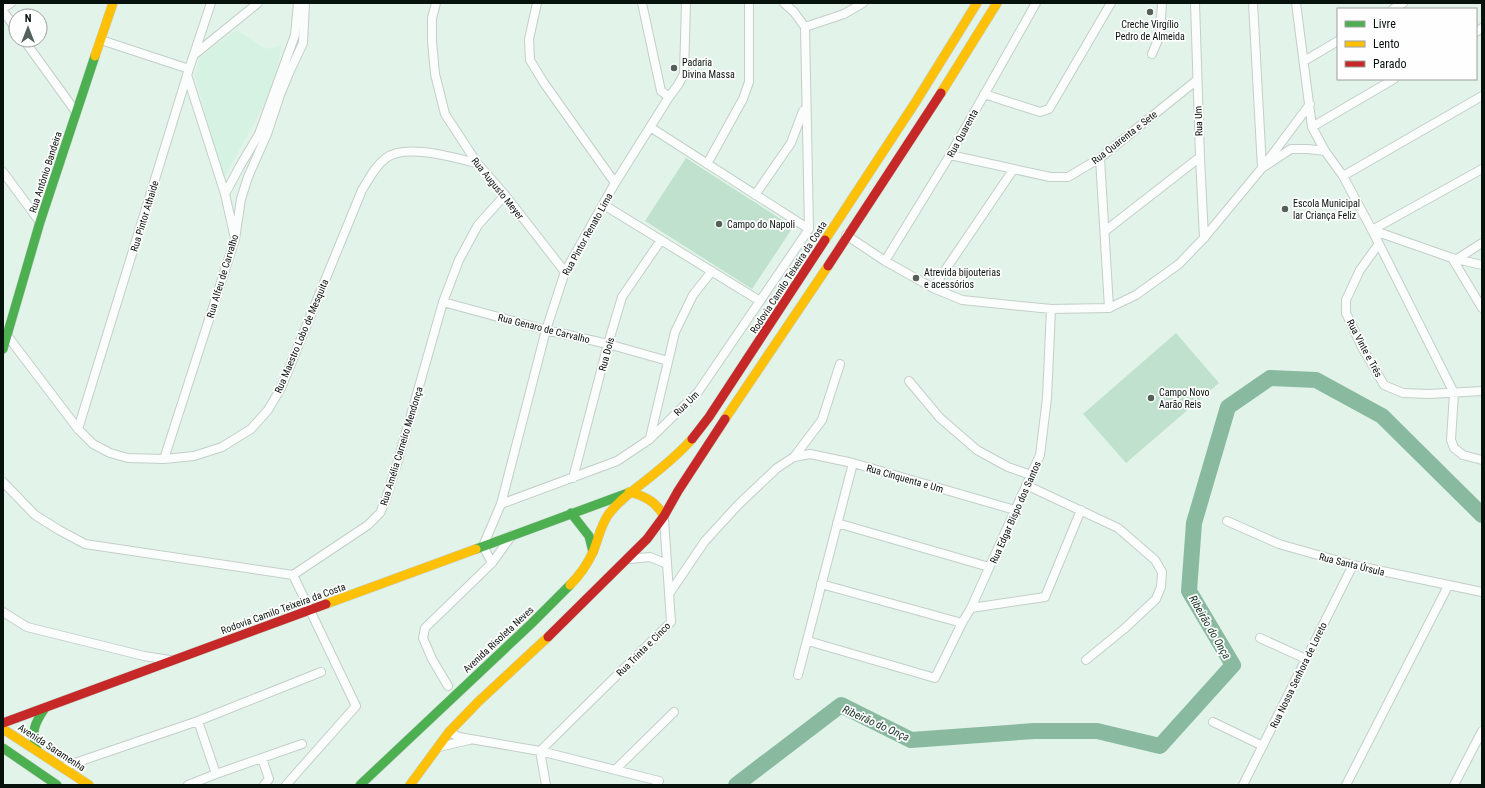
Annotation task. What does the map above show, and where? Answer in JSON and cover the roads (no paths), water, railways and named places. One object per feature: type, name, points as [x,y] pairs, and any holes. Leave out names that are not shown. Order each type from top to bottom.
[{"type":"main road","name":"Rua Antônio Bandeira","points":[[3,349],[5,333],[40,222],[113,3]]},
{"type":"main road","name":"Rodovia Camilo Teixeira da Costa","points":[[3,723],[629,492],[648,480],[681,452],[709,417],[915,103],[976,3]]},
{"type":"main road","points":[[410,785],[449,732],[478,702],[542,644],[647,539],[664,516],[678,491],[725,419],[937,100],[997,3]]},
{"type":"main road","points":[[629,492],[645,496],[654,501],[664,516]]},
{"type":"main road","name":"Avenida Risoleta Neves","points":[[360,785],[531,624],[574,581],[586,566],[593,552],[601,528],[608,516],[629,492]]},
{"type":"main road","points":[[571,513],[589,536],[593,552]]},
{"type":"main road","points":[[37,750],[32,736],[34,723],[45,708]]},
{"type":"main road","name":"Avenida Saramenha","points":[[3,729],[89,785]]},
{"type":"main road","points":[[3,748],[58,785]]},
{"type":"street","points":[[3,10],[11,3]]},
{"type":"street","name":"Rua Pintor Athaide","points":[[78,429],[188,72],[211,3]]},
{"type":"street","points":[[194,54],[258,3]]},
{"type":"street","points":[[225,194],[259,134],[295,35],[298,3]]},
{"type":"street","name":"Rua Alfeu de Carvalho","points":[[164,459],[235,239],[241,199],[248,177],[267,134],[289,73],[304,43],[305,3]]},
{"type":"street","name":"Rua Augusto Meyer","points":[[436,3],[432,18],[432,41],[437,80],[445,114],[477,163],[506,195],[565,272]]},
{"type":"street","points":[[537,3],[529,38],[530,60],[544,83],[615,183]]},
{"type":"street","points":[[642,3],[661,91],[669,98]]},
{"type":"street","name":"Rua Pintor Renato Lima","points":[[483,546],[501,504],[546,330],[565,272],[615,183],[684,74],[686,3]]},
{"type":"street","points":[[707,164],[743,99],[749,82],[748,3]]},
{"type":"street","points":[[784,3],[794,12],[805,27],[809,229]]},
{"type":"street","points":[[805,27],[844,14],[863,3]]},
{"type":"street","name":"Rua Quarenta","points":[[885,261],[950,155],[1036,3]]},
{"type":"street","points":[[984,94],[1040,112],[1049,109],[1111,3]]},
{"type":"street","points":[[1152,54],[1160,35],[1162,3]]},
{"type":"street","name":"Rua Um","points":[[1194,3],[1204,238]]},
{"type":"street","points":[[1253,3],[1262,168]]},
{"type":"street","points":[[1296,3],[1312,127],[1325,152],[1343,176],[1372,230],[1378,245],[1454,393],[1451,440],[1454,448],[1463,455],[1482,460]]},
{"type":"street","points":[[101,40],[188,72],[225,194],[235,239]]},
{"type":"street","points":[[1304,61],[1337,42]]},
{"type":"street","points":[[30,48],[76,112]]},
{"type":"street","name":"Rua Quarenta e Sete","points":[[950,155],[1050,177],[1068,177],[1100,158],[1197,80]]},
{"type":"street","points":[[1312,127],[1392,80]]},
{"type":"street","points":[[1343,176],[1482,96]]},
{"type":"street","points":[[756,195],[791,143],[801,120],[806,102]]},
{"type":"street","points":[[833,228],[848,236],[885,261],[933,288],[962,300],[1051,309],[1109,308],[1136,295],[1179,264],[1204,238],[1262,168],[1310,104]]},
{"type":"street","points":[[650,128],[809,229]]},
{"type":"street","points":[[1262,168],[1291,149],[1308,149],[1325,152]]},
{"type":"street","name":"Rua Maestro Lobo de Mesquita","points":[[5,333],[78,429],[93,444],[128,458],[164,459],[194,456],[222,447],[251,429],[268,410],[280,388],[362,190],[376,167],[386,157],[402,152],[423,152],[477,163]]},
{"type":"street","points":[[1105,231],[1200,157]]},
{"type":"street","points":[[1100,158],[1109,308]]},
{"type":"street","points":[[1372,230],[1482,169]]},
{"type":"street","points":[[933,288],[1013,170]]},
{"type":"street","points":[[3,172],[40,222]]},
{"type":"street","name":"Rua Amélia Carneiro Mendonça","points":[[293,575],[368,525],[380,513],[385,502],[399,457],[443,302],[459,260],[478,226],[506,195]]},
{"type":"street","points":[[604,205],[760,301]]},
{"type":"street","name":"Rua Um","points":[[501,504],[617,461],[650,438],[698,392],[809,229]]},
{"type":"street","points":[[1372,230],[1454,258],[1482,265]]},
{"type":"street","name":"Rua Dois","points":[[573,478],[608,344],[622,297],[661,240]]},
{"type":"street","points":[[1454,258],[1482,243]]},
{"type":"street","name":"Rua Vinte e Três","points":[[1378,245],[1360,270],[1346,300],[1346,313],[1362,347],[1384,385],[1403,393],[1429,394],[1482,391]]},
{"type":"street","points":[[1454,258],[1482,308]]},
{"type":"street","points":[[650,438],[676,332],[693,294],[712,271]]},
{"type":"street","name":"Rua Genaro de Carvalho","points":[[443,302],[546,330],[608,344],[668,360]]},
{"type":"street","name":"Rua Edgar Bispo dos Santos","points":[[808,641],[935,678],[971,608],[1040,456],[1047,398],[1051,309]]},
{"type":"street","name":"Rua Cinquenta e Um","points":[[669,594],[705,542],[734,510],[777,468],[794,457],[822,420],[840,364]]},
{"type":"street","points":[[909,381],[940,418],[977,450],[1008,467],[1031,475]]},
{"type":"street","name":"Rua Cinquenta e Um","points":[[794,457],[810,454],[853,463],[1015,510]]},
{"type":"street","points":[[798,675],[853,463]]},
{"type":"street","points":[[3,482],[35,515],[85,544],[293,575],[356,706],[286,785]]},
{"type":"street","points":[[1026,485],[1118,528],[1155,560],[1162,572],[1161,587],[1156,599],[1124,629],[1086,660]]},
{"type":"street","points":[[971,608],[1045,597],[1080,510]]},
{"type":"street","name":"Rua Trinta e Cinco","points":[[540,751],[672,622],[664,516]]},
{"type":"street","name":"Rua Santa Úrsula","points":[[1227,521],[1278,544],[1353,565],[1482,592]]},
{"type":"street","points":[[837,523],[989,567]]},
{"type":"street","points":[[448,686],[432,659],[423,638],[425,628],[492,563],[512,535]]},
{"type":"street","points":[[483,546],[492,563]]},
{"type":"street","points":[[626,559],[650,557],[667,564]]},
{"type":"street","name":"Rua Nossa Senhora de Loreto","points":[[1243,785],[1353,565]]},
{"type":"street","points":[[821,584],[962,623]]},
{"type":"street","points":[[1346,785],[1448,586]]},
{"type":"street","points":[[3,612],[27,626],[144,656],[173,661]]},
{"type":"street","points":[[1260,638],[1306,659]]},
{"type":"street","points":[[63,767],[198,721],[322,672]]},
{"type":"street","points":[[615,770],[674,712]]},
{"type":"street","points":[[198,721],[216,774]]},
{"type":"street","points":[[1213,722],[1263,746]]},
{"type":"street","points":[[1454,785],[1482,731]]},
{"type":"street","points":[[449,732],[459,737],[471,740],[540,751],[659,781]]},
{"type":"street","points":[[436,748],[471,740]]},
{"type":"street","points":[[188,785],[302,744]]},
{"type":"street","points":[[540,751],[546,785]]},
{"type":"street","points":[[262,758],[269,779],[264,785]]},
{"type":"waterway","name":"Ribeirão do Onça","points":[[736,785],[841,705],[911,740],[1034,731],[1097,731],[1160,746],[1233,665],[1189,591],[1194,523],[1228,407],[1270,378],[1316,380],[1382,416],[1482,515]]},
{"type":"place","name":"Creche Virgílio Pedro de Almeida","points":[[1150,12]]},
{"type":"place","name":"Padaria Divina Massa","points":[[674,68]]},
{"type":"place","name":"Escola Municipal lar Criança Feliz","points":[[1285,209]]},
{"type":"place","name":"Campo do Napoli","points":[[719,224]]},
{"type":"place","name":"Atrevida bijouterias e acessórios","points":[[916,278]]},
{"type":"place","name":"Campo Novo Aarão Reis","points":[[1151,398]]}]
